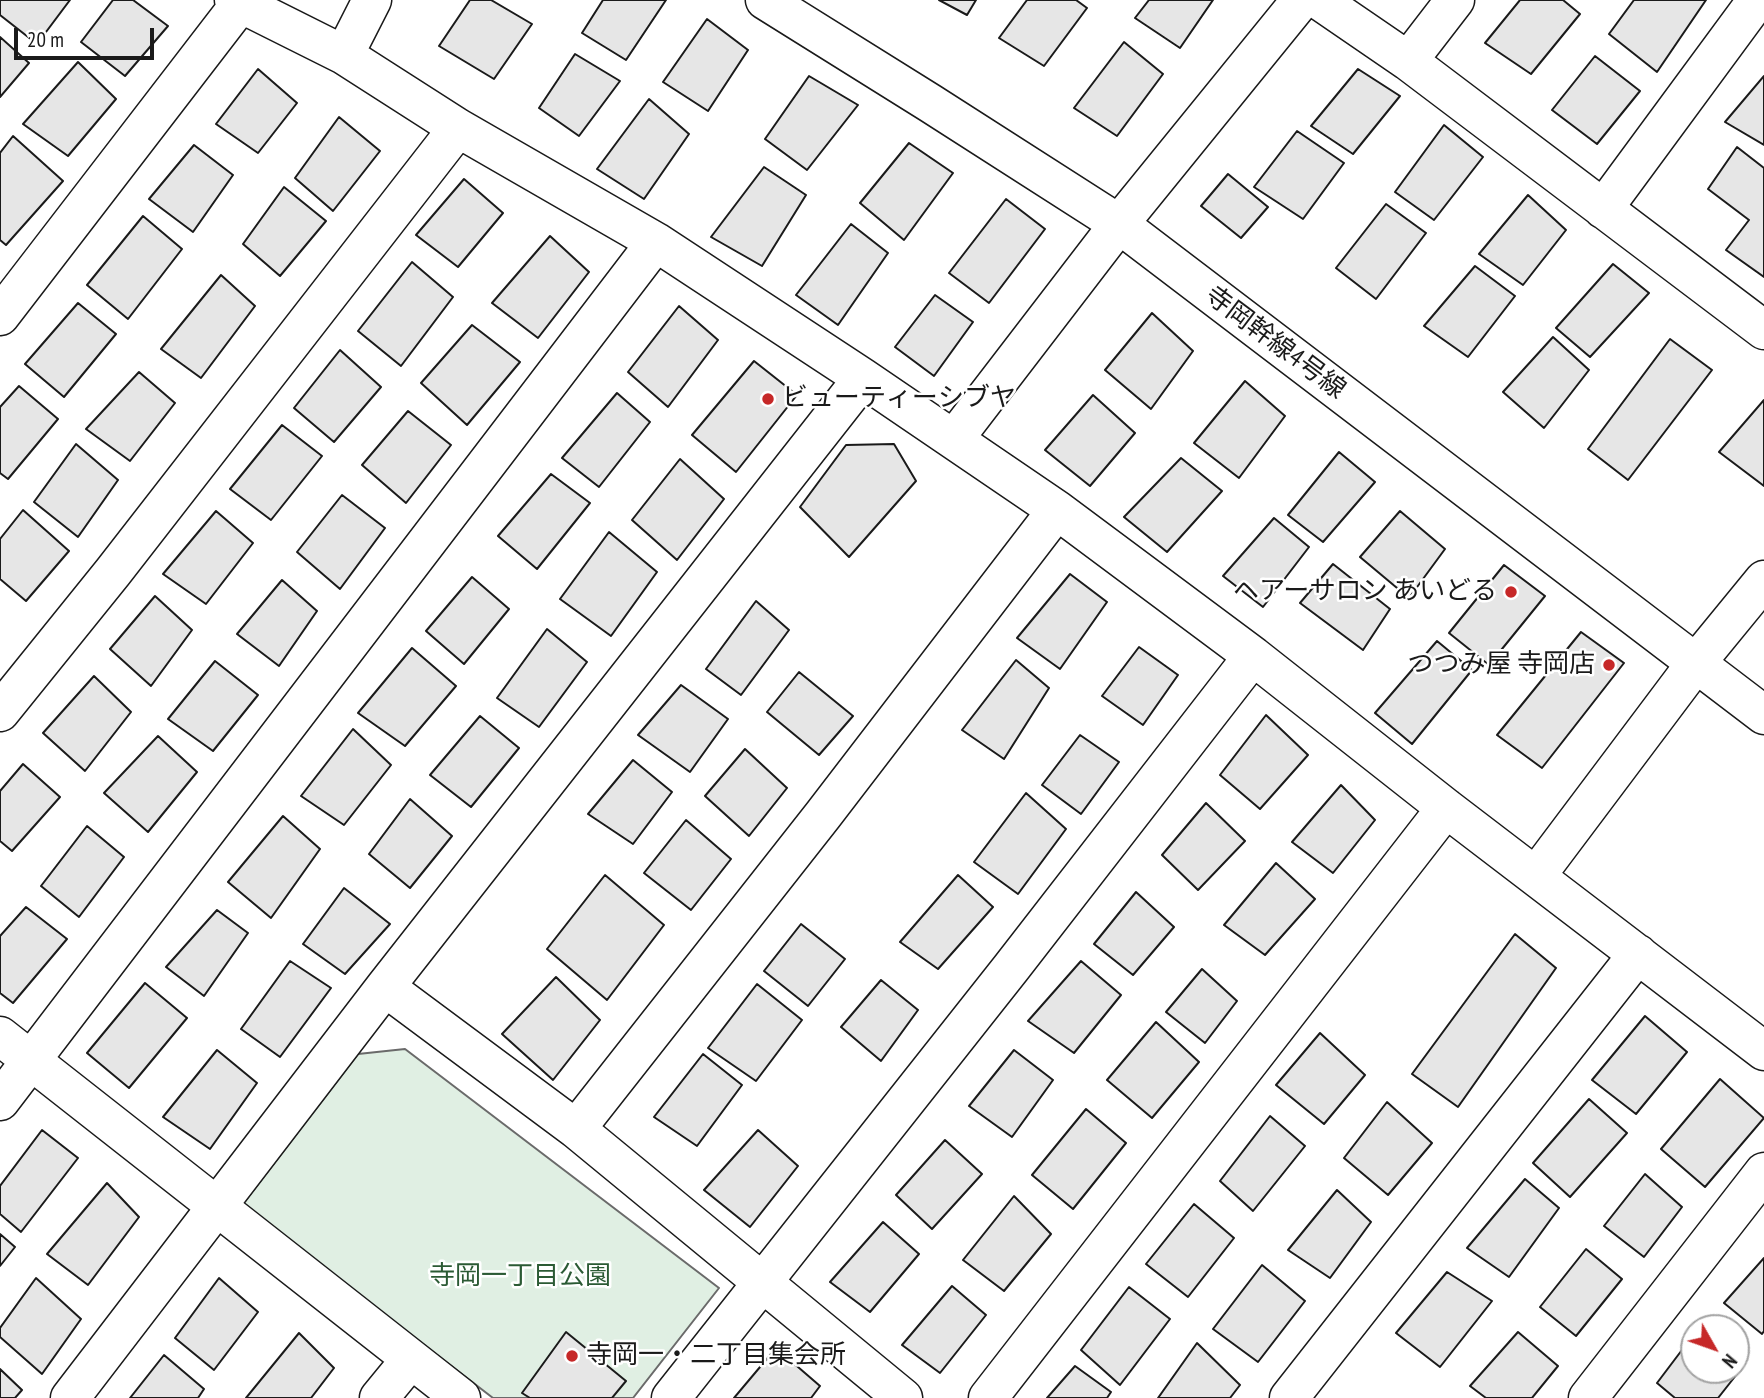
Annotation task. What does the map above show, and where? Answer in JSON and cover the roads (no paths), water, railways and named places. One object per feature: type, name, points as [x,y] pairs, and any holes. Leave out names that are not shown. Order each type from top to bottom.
[{"type":"street","points":[[344,55],[372,0]]},
{"type":"street","name":"寺岡幹線4号線","points":[[765,0],[1119,224],[1764,715]]},
{"type":"street","points":[[954,439],[1119,224],[1301,0]]},
{"type":"street","points":[[1319,0],[1408,61],[1764,330]]},
{"type":"street","points":[[1408,61],[1455,0]]},
{"type":"street","points":[[1603,209],[1757,0]]},
{"type":"street","points":[[0,316],[237,2],[344,55],[458,128],[656,242],[954,439],[1057,510],[1252,656],[1764,1051]]},
{"type":"street","points":[[0,712],[113,572],[458,128]]},
{"type":"street","points":[[0,1101],[656,242]]},
{"type":"street","points":[[70,1398],[385,987],[863,378]]},
{"type":"street","points":[[576,1129],[823,815],[1057,510]]},
{"type":"street","points":[[1536,876],[1696,663],[1764,580]]},
{"type":"street","points":[[671,1398],[1011,968],[1252,656]]},
{"type":"street","points":[[988,1398],[1446,808]]},
{"type":"street","points":[[1289,1398],[1638,954]]},
{"type":"street","points":[[385,987],[576,1129],[903,1398]]},
{"type":"street","points":[[0,1036],[461,1398]]},
{"type":"street","points":[[1588,1398],[1764,1172]]},
{"type":"street","points":[[379,1398],[411,1359]]},
{"type":"place","name":"ビューティーシブヤ","points":[[768,399]]},
{"type":"place","name":"ヘアーサロン あいどる","points":[[1511,592]]},
{"type":"place","name":"つつみ屋 寺岡店","points":[[1609,665]]},
{"type":"place","name":"寺岡一・二丁目集会所","points":[[572,1356]]},
{"type":"park label","name":"寺岡一丁目公園","points":[[520,1277]]}]
